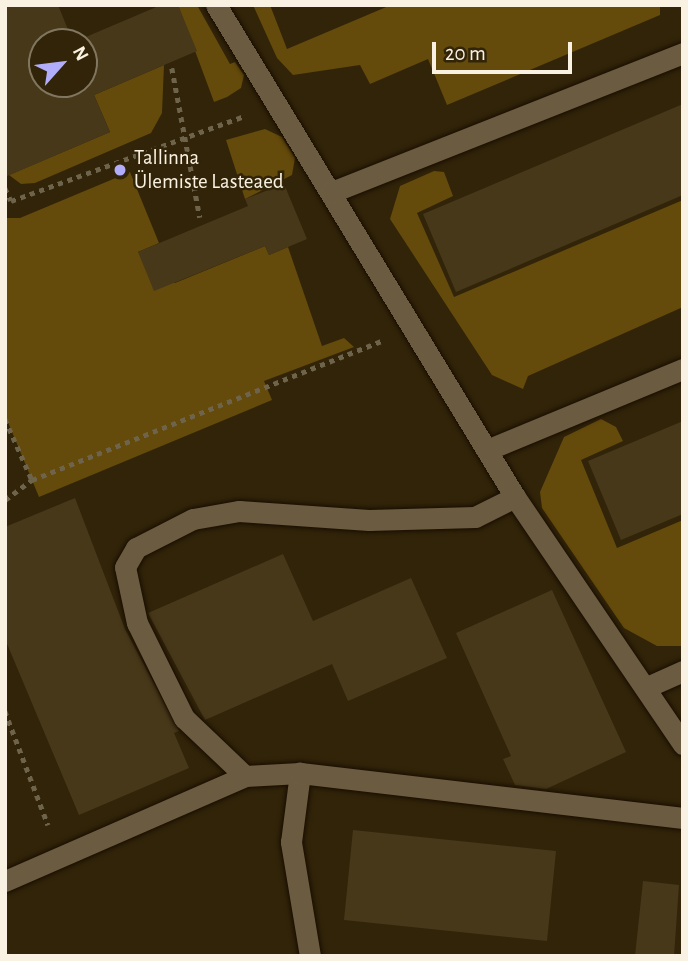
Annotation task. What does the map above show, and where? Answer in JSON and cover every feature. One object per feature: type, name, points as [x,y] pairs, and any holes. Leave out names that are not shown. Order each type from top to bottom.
[{"type":"lane","points":[[216,5],[515,497],[647,687],[683,744]]},
{"type":"lane","points":[[332,192],[683,53]]},
{"type":"lane","points":[[487,450],[683,369]]},
{"type":"lane","points":[[245,776],[184,718],[137,623],[125,567],[136,548],[193,519],[239,511],[369,520],[475,517],[515,497]]},
{"type":"lane","points":[[647,687],[683,671]]},
{"type":"lane","points":[[300,774],[291,842],[310,956]]},
{"type":"lane","points":[[5,881],[245,776],[300,774],[683,818]]},
{"type":"path","points":[[172,68],[200,217]]},
{"type":"path","points":[[5,188],[11,201],[186,141],[276,100]]},
{"type":"path","points":[[5,500],[32,480],[415,329]]},
{"type":"path","points":[[5,419],[32,480]]},
{"type":"path","points":[[5,711],[60,856]]},
{"type":"shaded area","points":[[178,5],[197,5],[230,64],[235,62],[244,75],[241,88],[227,97],[214,102]]},
{"type":"shaded area","points":[[253,5],[270,5],[287,49],[391,5],[660,5],[660,15],[447,105],[428,59],[370,84],[360,65],[293,75],[277,58]]},
{"type":"shaded area","points":[[164,65],[162,113],[151,133],[35,183],[21,184],[9,175],[110,132],[95,98],[98,98],[98,93]]},
{"type":"shaded area","points":[[265,129],[282,137],[295,158],[292,175],[245,199],[226,140]]},
{"type":"shaded area","points":[[434,171],[444,172],[453,196],[417,213],[454,297],[683,200],[683,307],[528,376],[523,389],[492,375],[390,219],[400,186]]},
{"type":"shaded area","points":[[130,172],[159,243],[138,252],[175,283],[265,246],[269,255],[288,247],[322,346],[344,338],[354,347],[264,381],[272,400],[39,497],[5,415],[5,218],[20,218]]},
{"type":"shaded area","points":[[601,419],[616,427],[623,441],[581,460],[617,548],[683,520],[683,646],[657,646],[624,628],[542,508],[540,492],[564,437]]},
{"type":"building","points":[[5,5],[58,5],[67,28],[28,28],[28,98],[95,98],[110,132],[5,177]]},
{"type":"building","points":[[161,5],[178,5],[197,51],[98,93],[98,32]]},
{"type":"building","points":[[683,104],[683,195],[456,292],[423,214]]},
{"type":"building","points":[[284,184],[307,239],[269,255],[265,246],[154,291],[138,252],[248,206],[245,199]]},
{"type":"building","points":[[683,421],[683,514],[621,540],[588,461]]},
{"type":"building","points":[[75,498],[125,629],[179,731],[174,733],[189,768],[79,815],[5,639],[5,527]]},
{"type":"building","points":[[283,554],[313,621],[411,578],[447,658],[348,701],[332,664],[205,720],[148,613]]},
{"type":"building","points":[[552,590],[626,752],[546,789],[515,785],[503,759],[511,756],[456,633]]},
{"type":"building","points":[[353,830],[556,851],[547,941],[344,920]]},
{"type":"building","points":[[643,881],[679,885],[674,956],[635,956]]},
{"type":"place","name":"Tallinna Ülemiste Lasteaed","points":[[120,170]]}]
